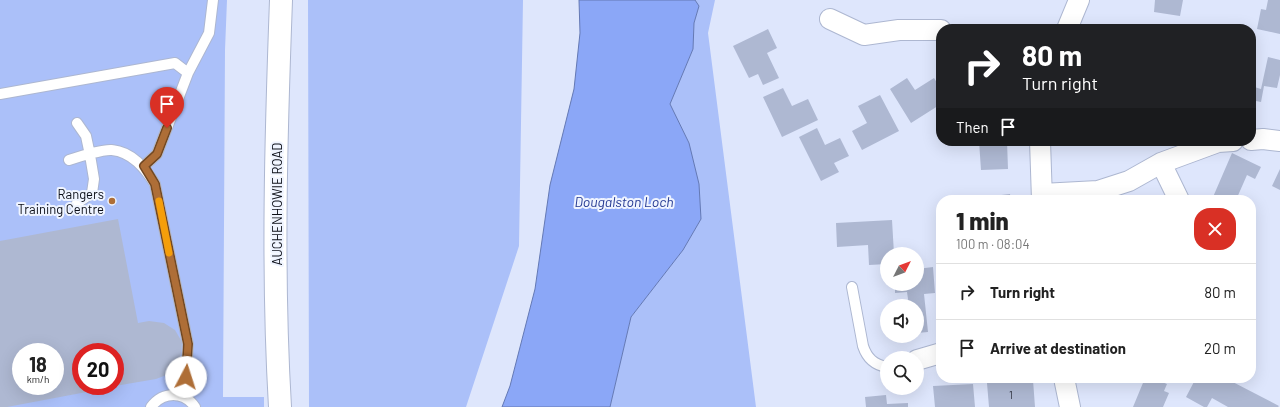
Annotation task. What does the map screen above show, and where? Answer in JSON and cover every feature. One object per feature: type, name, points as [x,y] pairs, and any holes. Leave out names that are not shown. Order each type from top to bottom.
[{"type":"main road","name":"AUCHENHOWIE ROAD","points":[[280,407],[276,317],[277,144],[281,0]]},
{"type":"street","points":[[1069,24],[1079,0]]},
{"type":"street","points":[[830,19],[864,35],[899,30],[936,30]]},
{"type":"street","points":[[1256,140],[1280,141]]},
{"type":"street","points":[[1040,146],[1042,195]]},
{"type":"street","points":[[1061,195],[1098,191],[1129,181],[1161,163],[1207,146]]},
{"type":"street","points":[[1161,163],[1177,195]]},
{"type":"street","points":[[924,358],[936,354]]},
{"type":"street","points":[[1065,383],[1070,407]]},
{"type":"lane","points":[[144,166],[157,154],[188,73],[210,33],[213,0]]},
{"type":"lane","points":[[0,94],[174,63],[188,73]]},
{"type":"lane","points":[[77,124],[86,136],[94,179],[92,193],[77,203]]},
{"type":"lane","points":[[69,160],[111,150],[126,154],[144,166],[155,184],[188,344],[186,377],[180,395]]},
{"type":"lane","points":[[852,287],[863,346],[866,354],[871,360],[880,366]]},
{"type":"lane","points":[[151,407],[161,397],[167,395],[180,395],[191,401],[197,407]]},
{"type":"shaded area","name":"Rangers Training Centre","points":[[0,0],[227,0],[225,50],[223,397],[264,397],[264,407],[0,407]]},
{"type":"shaded area","points":[[308,0],[523,0],[519,246],[466,407],[309,407]]},
{"type":"shaded area","points":[[695,0],[715,0],[708,33],[756,407],[610,407],[631,317],[683,250],[701,219],[689,143],[670,104],[693,49],[694,23],[699,6]]},
{"type":"water","name":"Dougalston Loch","points":[[579,0],[695,0],[699,6],[694,23],[693,49],[670,104],[689,143],[699,184],[701,219],[683,250],[631,317],[610,407],[502,407],[510,386],[535,289],[550,185],[574,89],[580,33]]},
{"type":"building","points":[[1155,0],[1183,0],[1180,16],[1154,12]]},
{"type":"building","points":[[1268,0],[1280,0],[1280,34],[1257,29],[1261,9],[1266,10]]},
{"type":"building","points":[[768,29],[777,48],[767,53],[779,78],[763,85],[758,74],[749,78],[733,46]]},
{"type":"building","points":[[1268,57],[1280,60],[1280,75],[1277,88],[1264,86],[1261,102],[1256,101],[1256,88],[1261,89]]},
{"type":"building","points":[[907,78],[915,90],[934,78],[936,81],[936,107],[911,123],[890,89]]},
{"type":"building","points":[[783,88],[792,106],[808,99],[818,120],[782,137],[763,97]]},
{"type":"building","points":[[880,95],[899,131],[862,150],[852,131],[867,123],[858,106]]},
{"type":"building","points":[[817,128],[825,145],[840,138],[849,156],[834,163],[839,172],[821,181],[799,137]]},
{"type":"building","points":[[979,146],[1007,146],[1008,169],[981,170]]},
{"type":"building","points":[[1232,153],[1261,167],[1255,179],[1247,175],[1238,195],[1214,195]]},
{"type":"building","points":[[1280,169],[1280,190],[1272,186]]},
{"type":"building","points":[[118,219],[138,323],[149,321],[164,323],[175,330],[182,342],[178,365],[169,374],[156,379],[124,384],[124,343],[72,343],[72,395],[0,407],[0,241]]},
{"type":"building","points":[[892,220],[894,247],[880,247],[880,264],[869,265],[868,245],[837,247],[836,223]]},
{"type":"building","points":[[933,267],[935,293],[924,294],[928,332],[924,332],[924,299],[908,299],[907,292],[895,293],[895,291],[924,291],[924,268]]},
{"type":"building","points":[[987,383],[1033,383],[1035,407],[989,407]]},
{"type":"building","points":[[1143,383],[1167,384],[1164,391],[1169,393],[1163,407],[1133,407]]},
{"type":"building","points":[[1193,383],[1235,383],[1279,406],[1228,407],[1212,398],[1207,407],[1204,407],[1186,397]]},
{"type":"building","points":[[973,384],[975,407],[935,407],[933,386]]},
{"type":"building","points":[[886,395],[887,404],[908,403],[908,407],[866,407],[865,397]]},
{"type":"slow traffic","points":[[159,201],[169,253]]},
{"type":"place","name":"Rangers Training Centre","points":[[112,201]]},
{"type":"route","points":[[167,128],[157,154],[144,166],[155,184],[188,344],[186,377]]}]
